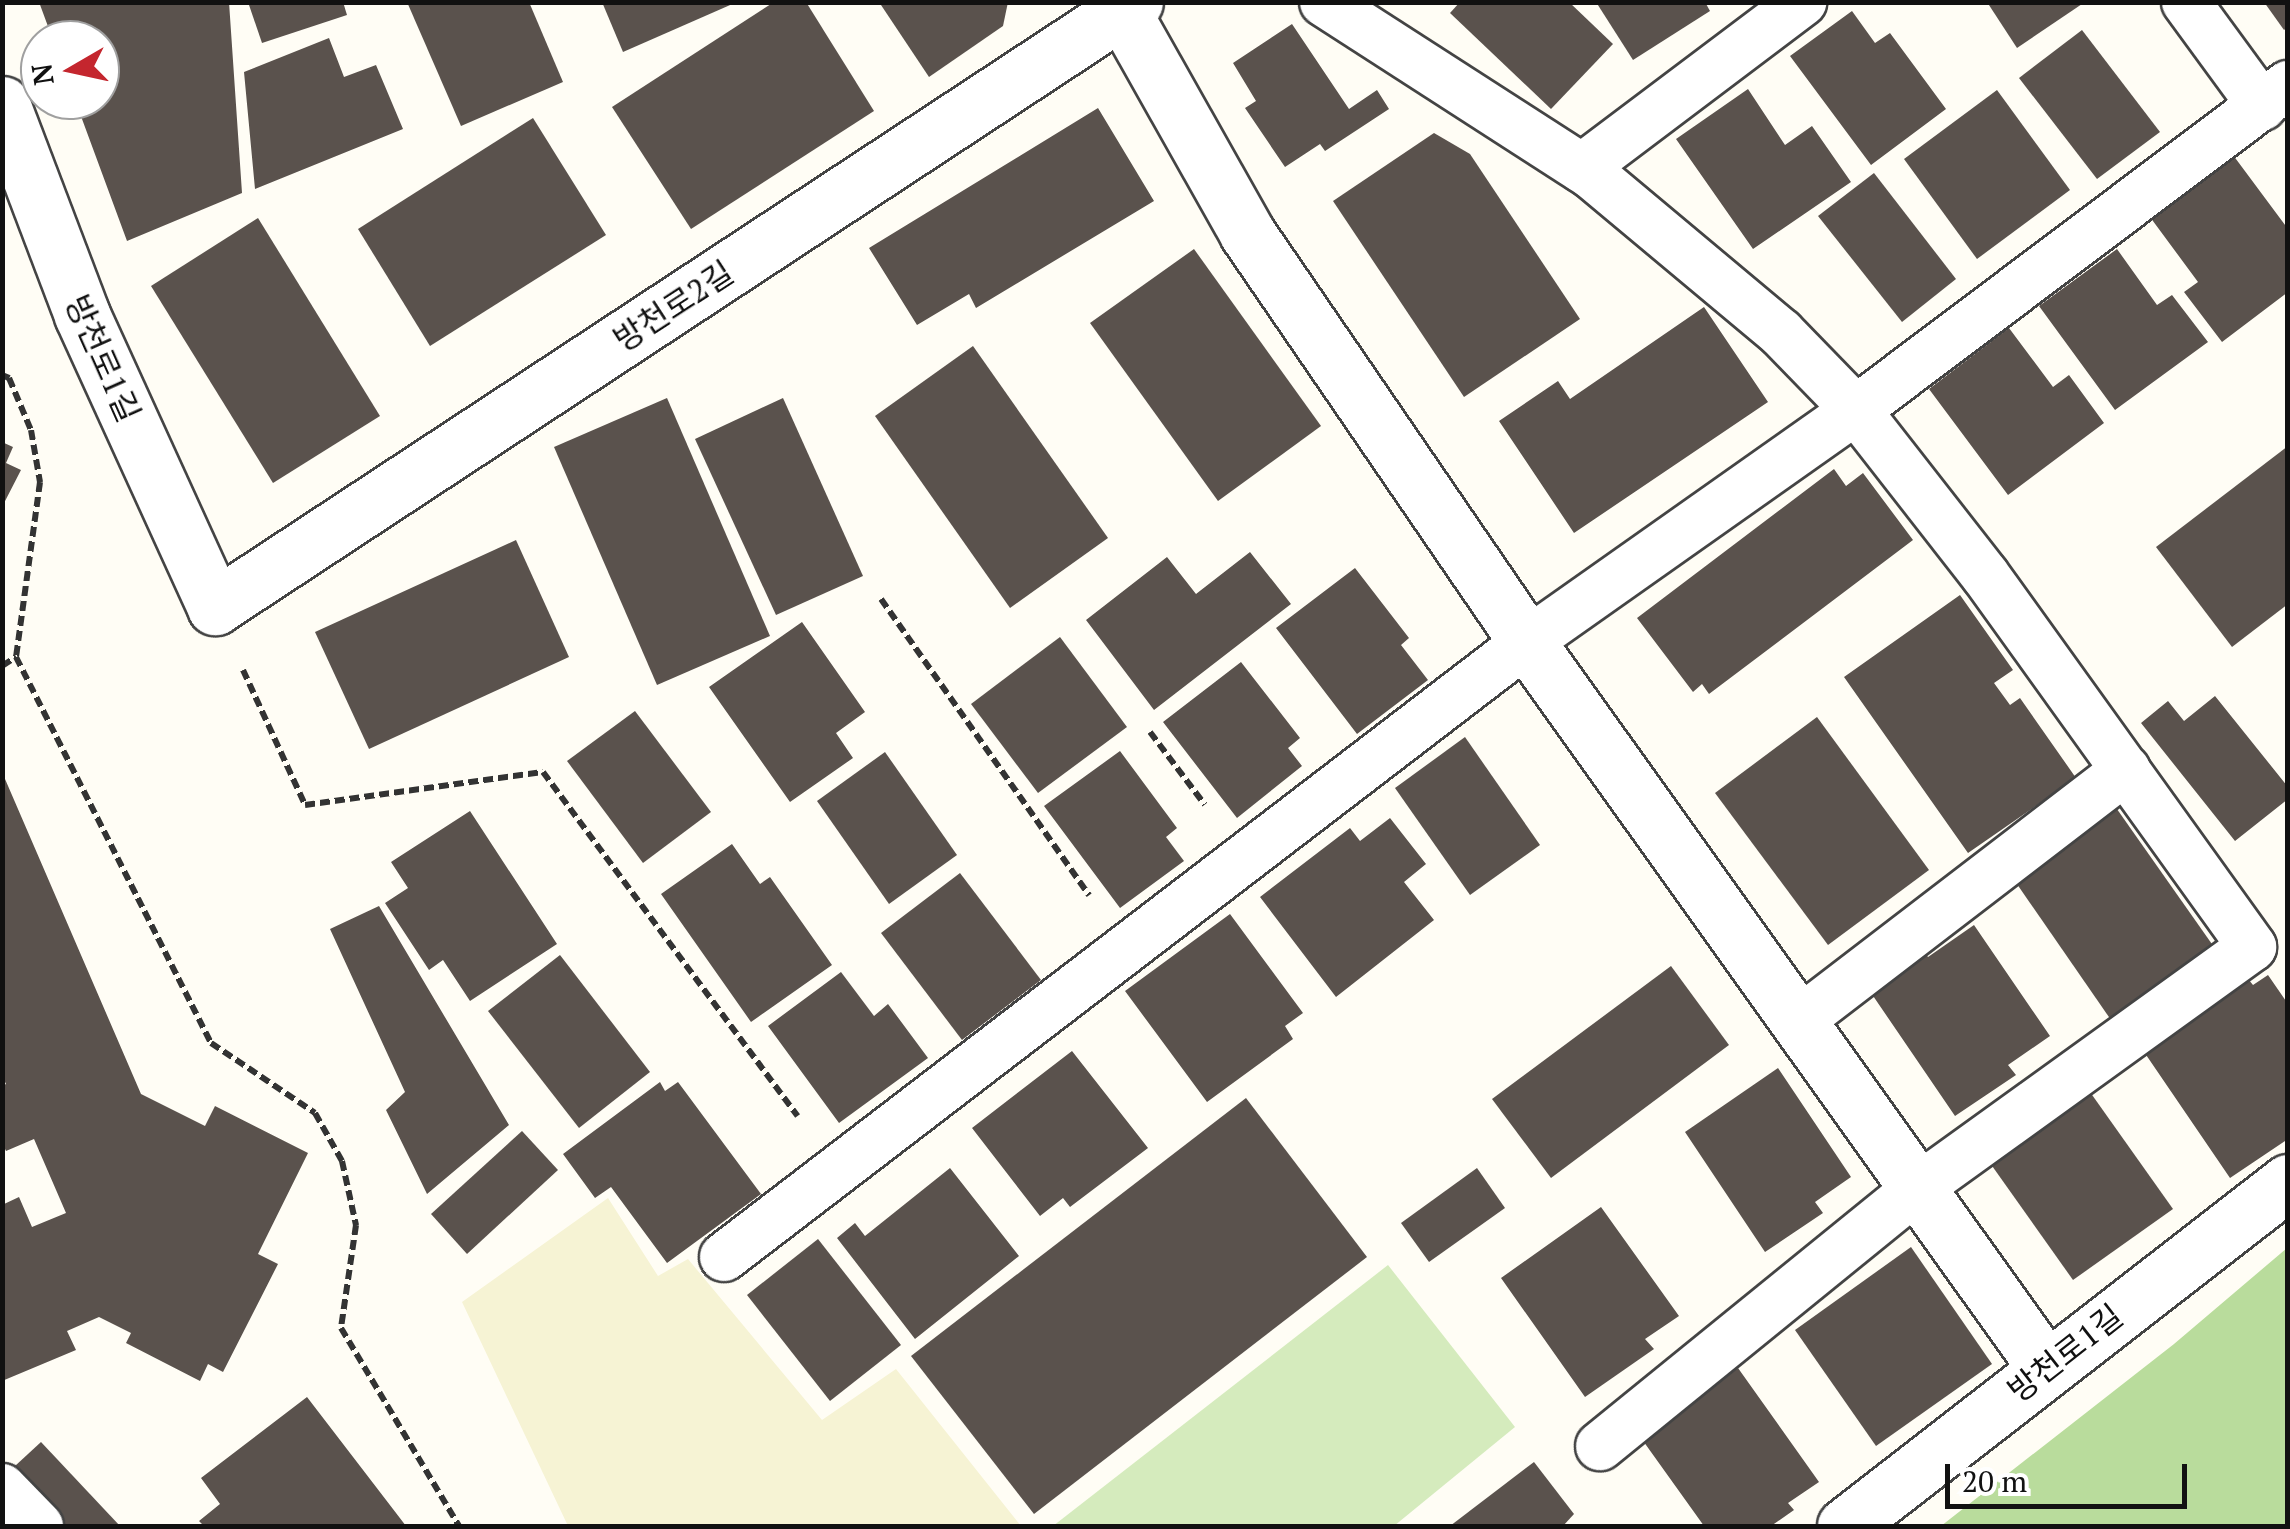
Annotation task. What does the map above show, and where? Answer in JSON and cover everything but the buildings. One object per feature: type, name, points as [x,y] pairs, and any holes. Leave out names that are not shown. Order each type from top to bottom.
[{"type":"street","name":"방천로2길","points":[[215,607],[1125,5]]},
{"type":"street","points":[[1125,5],[1247,233],[1527,642],[2046,1368]]},
{"type":"street","name":"방천로1길","points":[[2,104],[82,315],[215,607]]},
{"type":"street","name":"방천로1길","points":[[1845,1526],[2288,1182]]},
{"type":"lane","points":[[1324,2],[1582,168],[1781,333],[1856,410],[1985,575],[2252,946],[1919,1188],[1600,1446]]},
{"type":"lane","points":[[1582,168],[1802,2]]},
{"type":"lane","points":[[724,1257],[1527,642],[1856,410],[2275,96],[2186,2]]},
{"type":"lane","points":[[1800,1020],[2126,770]]},
{"type":"lane","points":[[2,1488],[40,1526]]},
{"type":"path","points":[[2,374],[9,378],[30,430],[40,482],[16,657],[210,1043],[316,1113],[342,1161],[356,1225],[341,1328],[460,1526]]},
{"type":"path","points":[[881,598],[1127,949]]},
{"type":"path","points":[[215,607],[305,805],[543,772],[837,1170]]},
{"type":"path","points":[[2,666],[16,657]]},
{"type":"path","points":[[1150,732],[1246,857]]},
{"type":"shaded area","points":[[608,1198],[658,1276],[688,1259],[822,1420],[896,1369],[1021,1526],[568,1526],[462,1302]]},
{"type":"green space","points":[[2287,1248],[2287,1526],[1941,1526],[2174,1344]]},
{"type":"green space","points":[[1388,1265],[1515,1427],[1394,1526],[1053,1526]]}]
